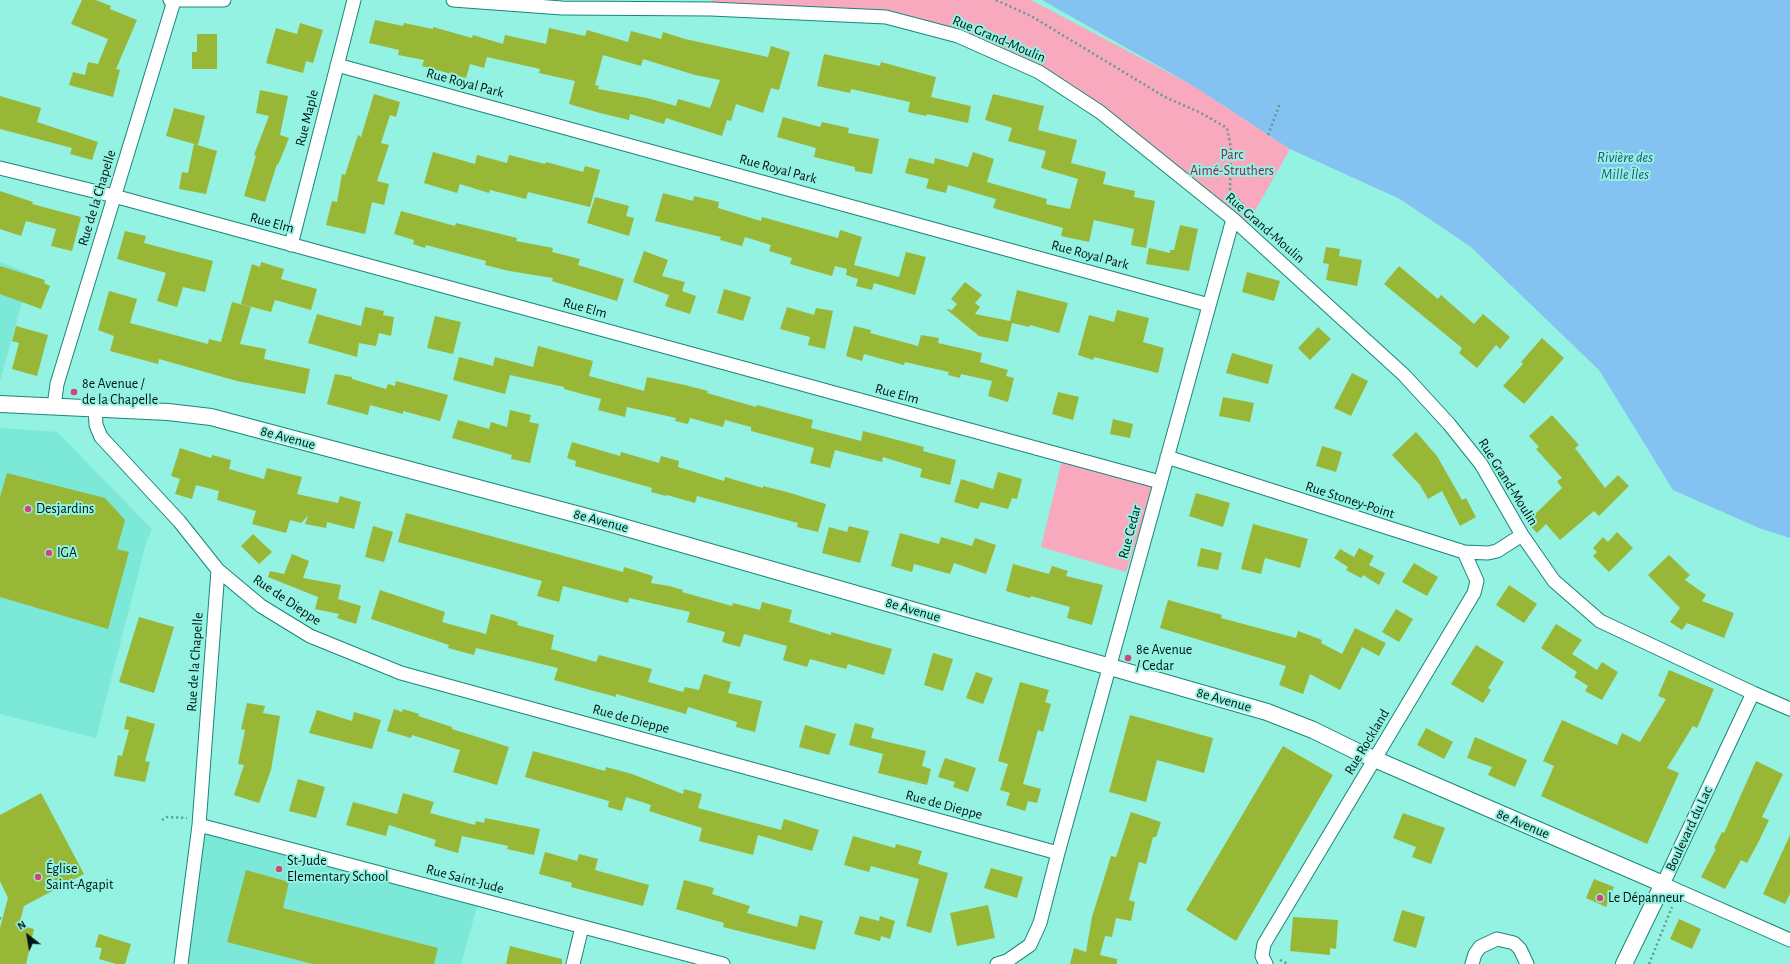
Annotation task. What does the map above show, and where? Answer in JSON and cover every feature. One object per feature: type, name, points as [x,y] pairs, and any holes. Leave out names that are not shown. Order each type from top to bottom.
[{"type":"street","points":[[172,1],[224,0]]},
{"type":"street","name":"Rue Maple","points":[[292,245],[354,0]]},
{"type":"street","name":"Rue Grand-Moulin","points":[[453,0],[562,8],[712,9],[886,17],[958,36],[1039,72],[1100,112],[1232,219],[1404,375],[1444,419],[1481,464],[1522,535],[1554,581],[1600,621],[1790,709]]},
{"type":"street","name":"Rue de la Chapelle","points":[[54,406],[57,384],[172,1]]},
{"type":"street","name":"Rue Royal Park","points":[[337,65],[1209,304]]},
{"type":"street","name":"Rue Elm","points":[[0,168],[114,196],[1160,482]]},
{"type":"street","name":"Rue Cedar","points":[[1058,853],[1232,219]]},
{"type":"street","name":"8e Avenue","points":[[0,404],[95,407],[168,412],[211,417],[602,521],[1266,712],[1313,730],[1375,759],[1790,940]]},
{"type":"street","points":[[95,407],[96,425],[101,437],[179,521],[218,570]]},
{"type":"street","name":"Rue Stoney-Point","points":[[1167,457],[1464,552],[1488,553],[1497,551],[1522,535]]},
{"type":"street","name":"Rue Rockland","points":[[1266,964],[1262,956],[1264,944],[1474,593],[1477,580],[1464,552]]},
{"type":"street","name":"Rue de la Chapelle","points":[[181,964],[193,821],[218,570]]},
{"type":"street","name":"Rue de Dieppe","points":[[218,570],[261,606],[310,636],[401,673],[1058,853]]},
{"type":"street","name":"Boulevard du Lac","points":[[1624,964],[1753,693]]},
{"type":"street","name":"Rue Saint-Jude","points":[[193,821],[724,964]]},
{"type":"street","points":[[997,964],[1007,961],[1030,945],[1040,923],[1058,853]]},
{"type":"street","points":[[573,964],[582,927]]},
{"type":"street","points":[[1463,964],[1473,959],[1480,947],[1497,939],[1514,943],[1520,949],[1527,964]]},
{"type":"path","points":[[996,0],[1031,16],[1165,97],[1201,113],[1228,128],[1231,148],[1230,191],[1243,204]]},
{"type":"path","points":[[1268,135],[1280,103]]},
{"type":"path","points":[[162,820],[167,817],[193,821]]},
{"type":"path","points":[[1649,964],[1672,907]]},
{"type":"shaded area","points":[[0,262],[30,274],[0,381]]},
{"type":"shaded area","points":[[0,428],[57,432],[152,529],[146,543],[96,738],[0,714]]},
{"type":"shaded area","name":"St-Jude Elementary School","points":[[199,825],[479,899],[461,964],[181,964]]},
{"type":"green space","name":"Parc Aimé-Struthers","points":[[712,0],[1031,0],[1192,85],[1290,149],[1244,230],[1039,72],[886,17],[711,9]]},
{"type":"green space","points":[[1062,460],[1154,485],[1126,572],[1041,547]]},
{"type":"water","name":"Rivière des Mille Îles","points":[[1042,0],[1790,0],[1790,538],[1759,528],[1673,490],[1599,370],[1471,247],[1400,199],[1290,149],[1192,85]]},
{"type":"building","points":[[82,0],[96,0],[111,6],[110,9],[137,20],[116,69],[120,70],[113,97],[69,85],[73,72],[85,75],[88,62],[98,64],[108,39],[71,24]]},
{"type":"building","points":[[375,20],[403,26],[404,23],[433,29],[433,27],[472,38],[473,35],[503,44],[505,35],[546,44],[549,28],[585,36],[587,30],[628,42],[631,31],[661,39],[663,32],[685,39],[768,57],[771,46],[790,52],[779,90],[771,88],[763,113],[736,104],[731,121],[727,120],[722,136],[666,118],[664,124],[630,114],[629,120],[569,104],[575,81],[539,73],[540,69],[487,57],[484,68],[470,64],[466,78],[422,66],[424,60],[398,55],[399,50],[369,43]],"holes":[[[603,55],[641,66],[643,59],[695,75],[720,80],[710,108],[678,99],[676,106],[647,98],[598,89],[599,86],[595,85]]]},
{"type":"building","points":[[300,23],[323,30],[313,63],[306,61],[303,73],[266,63],[276,28],[297,34]]},
{"type":"building","points":[[197,34],[217,34],[217,69],[192,69],[192,52],[197,52]]},
{"type":"building","points":[[824,54],[880,66],[881,62],[936,77],[931,97],[971,106],[968,123],[927,114],[926,116],[908,112],[910,102],[851,89],[850,93],[817,86]]},
{"type":"building","points":[[260,90],[288,96],[280,135],[289,138],[278,165],[277,164],[265,202],[244,196],[256,156],[254,155],[269,116],[256,113]]},
{"type":"building","points":[[374,94],[400,102],[396,117],[390,115],[381,143],[389,145],[377,181],[389,184],[384,205],[372,202],[365,234],[326,225],[332,201],[337,202],[342,174],[345,175],[358,135],[361,137]]},
{"type":"building","points":[[993,94],[1044,106],[1038,130],[1077,140],[1071,163],[1106,172],[1103,184],[1135,191],[1134,197],[1155,201],[1146,248],[1131,245],[1134,229],[1094,220],[1089,242],[1061,236],[1063,228],[993,208],[996,199],[948,185],[946,193],[926,188],[929,179],[905,173],[909,158],[934,164],[935,158],[968,167],[973,152],[994,159],[987,182],[1047,199],[1046,204],[1070,209],[1078,179],[1041,168],[1046,151],[1008,141],[1012,128],[985,120]]},
{"type":"building","points":[[0,96],[41,108],[37,122],[98,142],[92,160],[70,154],[72,148],[0,129]]},
{"type":"building","points":[[174,108],[205,116],[198,145],[166,136]]},
{"type":"building","points":[[783,117],[820,127],[822,122],[849,128],[848,133],[879,139],[872,174],[855,171],[855,167],[814,157],[816,148],[777,137]]},
{"type":"building","points":[[194,144],[217,151],[206,194],[179,189],[182,172],[188,173]]},
{"type":"building","points":[[433,152],[475,164],[477,155],[507,163],[509,155],[545,164],[546,162],[583,172],[585,166],[600,170],[590,207],[528,192],[526,199],[490,190],[489,193],[460,184],[457,193],[424,183]]},
{"type":"building","points":[[0,191],[33,202],[32,204],[81,217],[72,251],[51,246],[56,229],[26,221],[21,236],[0,229]]},
{"type":"building","points":[[663,193],[693,201],[694,196],[719,202],[718,208],[761,221],[762,217],[838,238],[840,230],[862,237],[854,265],[899,277],[906,252],[926,257],[915,295],[874,283],[872,290],[856,286],[858,279],[846,275],[847,269],[835,266],[832,276],[790,264],[792,258],[769,251],[771,245],[745,237],[742,246],[720,240],[721,237],[655,221]]},
{"type":"building","points":[[595,197],[629,206],[626,216],[634,218],[629,236],[587,223]]},
{"type":"building","points":[[401,211],[455,226],[456,223],[517,238],[516,241],[553,248],[552,252],[580,259],[578,265],[624,279],[617,301],[552,281],[553,278],[509,271],[485,265],[486,261],[426,245],[425,248],[413,244],[414,240],[394,234]]},
{"type":"building","points":[[1180,225],[1198,229],[1189,271],[1146,264],[1149,248],[1170,253],[1170,250],[1174,250]]},
{"type":"building","points":[[125,231],[146,236],[144,243],[213,261],[205,292],[183,287],[177,307],[157,301],[166,273],[117,259]]},
{"type":"building","points":[[1326,247],[1340,249],[1339,256],[1362,260],[1357,286],[1326,280],[1329,264],[1323,263]]},
{"type":"building","points":[[644,251],[668,260],[662,276],[685,282],[682,291],[696,296],[690,314],[665,306],[669,295],[633,282]]},
{"type":"building","points":[[261,262],[284,269],[281,279],[317,289],[311,310],[275,300],[271,312],[241,304],[252,264],[260,267]]},
{"type":"building","points":[[0,266],[45,280],[44,283],[50,286],[41,309],[0,294]]},
{"type":"building","points":[[1399,266],[1438,299],[1441,295],[1474,324],[1483,314],[1510,337],[1500,349],[1496,345],[1477,368],[1459,353],[1462,348],[1384,284]]},
{"type":"building","points":[[1247,272],[1280,281],[1274,301],[1242,292]]},
{"type":"building","points":[[965,282],[982,295],[975,303],[980,307],[975,314],[1010,321],[1017,290],[1068,303],[1059,333],[1030,325],[1029,327],[1012,323],[1008,342],[979,336],[946,309],[952,310],[957,304],[951,299]]},
{"type":"building","points":[[724,289],[751,297],[743,321],[717,313]]},
{"type":"building","points":[[109,291],[137,299],[130,323],[208,344],[209,339],[221,342],[232,302],[251,307],[240,344],[266,349],[264,359],[310,369],[305,394],[237,381],[159,359],[158,364],[110,351],[114,336],[98,330]]},
{"type":"building","points":[[365,307],[384,311],[383,315],[394,317],[391,336],[379,333],[376,346],[359,343],[357,357],[308,343],[317,314],[361,326]]},
{"type":"building","points":[[787,307],[814,315],[816,308],[833,311],[825,349],[808,345],[810,337],[780,329]]},
{"type":"building","points":[[1117,310],[1149,318],[1143,342],[1164,348],[1158,373],[1094,357],[1093,360],[1078,355],[1089,315],[1114,322]]},
{"type":"building","points":[[435,316],[461,322],[453,354],[427,348]]},
{"type":"building","points":[[16,326],[48,335],[37,376],[12,369],[19,343],[12,341]]},
{"type":"building","points":[[854,326],[871,330],[870,333],[918,346],[921,335],[939,338],[938,343],[982,353],[980,362],[1008,370],[1006,376],[1014,378],[1008,402],[988,396],[992,381],[961,374],[960,378],[948,375],[949,372],[905,362],[904,365],[864,354],[862,361],[846,356]]},
{"type":"building","points":[[1318,327],[1331,339],[1310,360],[1298,348]]},
{"type":"building","points":[[1542,338],[1564,358],[1524,404],[1503,386],[1523,364],[1521,362]]},
{"type":"building","points":[[538,346],[593,361],[589,376],[644,391],[647,377],[685,385],[756,407],[757,405],[813,420],[811,428],[861,441],[863,431],[924,447],[923,451],[956,460],[950,485],[920,477],[922,469],[883,457],[882,462],[835,450],[830,468],[810,463],[814,448],[751,431],[751,427],[725,420],[723,427],[690,418],[688,424],[675,421],[676,418],[627,407],[625,417],[598,410],[601,399],[564,389],[564,387],[510,375],[505,394],[453,380],[459,357],[493,366],[495,357],[533,367]]},
{"type":"building","points":[[1232,353],[1273,365],[1268,384],[1226,373]]},
{"type":"building","points":[[1352,373],[1368,381],[1351,416],[1334,408]]},
{"type":"building","points":[[335,374],[352,377],[352,379],[386,389],[388,384],[395,386],[396,381],[448,395],[440,421],[403,411],[403,414],[370,405],[368,415],[327,404]]},
{"type":"building","points":[[1058,392],[1079,397],[1073,420],[1052,414]]},
{"type":"building","points":[[1223,397],[1254,403],[1250,422],[1219,416]]},
{"type":"building","points":[[510,410],[531,415],[529,422],[539,424],[530,463],[511,459],[512,455],[452,438],[458,420],[489,429],[491,422],[507,427]]},
{"type":"building","points":[[1552,415],[1579,445],[1575,448],[1605,488],[1618,475],[1629,486],[1599,516],[1594,511],[1560,540],[1546,524],[1537,533],[1527,522],[1562,488],[1557,481],[1562,478],[1536,449],[1539,447],[1529,436]]},
{"type":"building","points":[[1113,419],[1133,424],[1130,438],[1110,434]]},
{"type":"building","points":[[1416,432],[1437,456],[1462,500],[1466,498],[1476,517],[1460,526],[1442,491],[1428,499],[1420,485],[1392,455]]},
{"type":"building","points":[[572,442],[620,456],[621,452],[659,463],[661,456],[679,461],[678,467],[724,481],[725,477],[763,488],[763,486],[787,492],[826,504],[818,532],[797,527],[798,523],[697,496],[695,503],[651,492],[652,488],[575,466],[576,461],[567,458]]},
{"type":"building","points":[[1322,446],[1342,452],[1336,472],[1316,466]]},
{"type":"building","points":[[180,448],[211,458],[212,455],[231,460],[229,469],[264,479],[267,468],[302,477],[297,494],[338,503],[340,496],[361,502],[354,529],[327,522],[326,528],[305,524],[308,516],[301,523],[290,520],[286,533],[252,524],[256,511],[217,500],[219,491],[196,485],[192,499],[175,494],[180,479],[171,476]]},
{"type":"building","points":[[998,472],[1022,479],[1017,499],[1012,498],[1008,509],[981,502],[978,509],[954,502],[961,479],[993,489]]},
{"type":"building","points":[[7,473],[105,498],[125,520],[117,549],[129,552],[108,629],[0,597],[0,497]]},
{"type":"building","points":[[1196,493],[1230,503],[1223,527],[1189,516]]},
{"type":"building","points":[[406,513],[623,572],[624,567],[653,576],[651,583],[669,586],[683,590],[682,592],[732,606],[733,603],[760,610],[762,602],[792,610],[789,622],[831,635],[831,632],[892,649],[884,675],[848,664],[846,669],[810,659],[807,667],[783,660],[787,646],[744,634],[740,647],[722,642],[725,632],[687,622],[690,612],[629,598],[628,603],[563,586],[559,602],[537,596],[542,581],[398,542]]},
{"type":"building","points":[[1253,524],[1308,539],[1300,568],[1265,558],[1261,574],[1241,569]]},
{"type":"building","points":[[373,526],[393,532],[384,562],[365,557]]},
{"type":"building","points":[[849,526],[869,531],[860,563],[822,553],[829,527],[847,532]]},
{"type":"building","points":[[1617,532],[1633,548],[1609,572],[1593,556],[1597,552],[1593,548],[1603,537],[1608,542]]},
{"type":"building","points":[[900,533],[939,544],[941,537],[972,546],[975,538],[996,545],[986,574],[954,563],[950,574],[914,564],[912,572],[891,566]]},
{"type":"building","points":[[253,534],[272,552],[259,564],[241,546]]},
{"type":"building","points":[[1201,548],[1222,553],[1218,570],[1197,566]]},
{"type":"building","points":[[1359,548],[1374,556],[1369,565],[1385,573],[1379,585],[1363,575],[1361,578],[1346,570],[1348,567],[1334,558],[1340,549],[1354,557]]},
{"type":"building","points":[[292,554],[309,561],[303,578],[341,585],[338,599],[361,606],[356,624],[337,618],[339,614],[315,609],[318,597],[268,577],[270,571],[284,574]]},
{"type":"building","points":[[1669,555],[1690,575],[1685,580],[1706,595],[1702,601],[1734,613],[1724,638],[1687,623],[1682,630],[1670,622],[1680,608],[1648,575]]},
{"type":"building","points":[[1414,563],[1438,577],[1427,596],[1402,582]]},
{"type":"building","points":[[1013,564],[1049,574],[1052,566],[1068,571],[1066,576],[1103,585],[1092,625],[1067,618],[1070,607],[1031,596],[1030,598],[1006,591]]},
{"type":"building","points":[[1509,585],[1537,604],[1524,623],[1496,605]]},
{"type":"building","points":[[380,590],[445,612],[442,622],[486,634],[491,614],[518,622],[517,625],[554,635],[551,649],[596,662],[599,655],[652,669],[648,682],[683,692],[685,687],[699,690],[704,674],[731,682],[728,693],[762,701],[755,732],[736,727],[737,722],[688,707],[686,714],[616,694],[616,697],[554,680],[558,668],[476,648],[474,655],[448,648],[449,645],[371,619]]},
{"type":"building","points":[[1168,600],[1222,615],[1221,618],[1296,638],[1298,631],[1322,640],[1321,643],[1342,654],[1355,628],[1386,643],[1379,656],[1362,647],[1340,690],[1310,674],[1303,694],[1279,685],[1286,666],[1160,628]]},
{"type":"building","points":[[1396,609],[1413,619],[1399,642],[1382,632]]},
{"type":"building","points":[[139,617],[174,627],[154,693],[119,682]]},
{"type":"building","points":[[1556,624],[1582,640],[1572,654],[1597,670],[1602,662],[1618,672],[1602,700],[1585,691],[1588,686],[1574,677],[1577,672],[1541,648]]},
{"type":"building","points":[[1476,645],[1504,662],[1488,688],[1491,690],[1483,703],[1451,684]]},
{"type":"building","points":[[933,653],[953,659],[943,691],[924,685]]},
{"type":"building","points":[[1669,670],[1714,689],[1697,728],[1693,726],[1667,768],[1679,773],[1647,844],[1541,796],[1554,766],[1543,761],[1562,720],[1617,745],[1622,733],[1640,742],[1666,699],[1658,696]]},
{"type":"building","points":[[976,672],[993,678],[983,704],[966,698]]},
{"type":"building","points":[[1020,682],[1049,690],[1045,702],[1051,704],[1043,732],[1038,730],[1023,784],[1041,789],[1037,803],[1028,801],[1025,811],[1006,805],[1010,793],[1000,790],[1008,764],[998,761]]},
{"type":"building","points":[[247,703],[265,706],[263,713],[280,716],[271,770],[259,803],[234,795],[244,765],[238,764],[245,730],[241,729]]},
{"type":"building","points":[[394,709],[402,712],[403,709],[419,714],[418,716],[452,727],[452,729],[509,747],[497,785],[453,772],[460,750],[412,735],[411,738],[387,731]]},
{"type":"building","points":[[317,710],[352,721],[354,712],[381,720],[372,749],[309,733]]},
{"type":"building","points":[[1130,715],[1213,738],[1204,773],[1157,760],[1146,802],[1109,792]]},
{"type":"building","points":[[127,716],[155,724],[145,761],[150,762],[145,782],[114,776],[118,755],[122,756],[129,730],[124,729]]},
{"type":"building","points":[[855,723],[874,728],[871,738],[926,751],[922,766],[931,769],[927,785],[878,773],[883,754],[849,745]]},
{"type":"building","points":[[805,725],[836,734],[829,755],[799,747]]},
{"type":"building","points":[[1426,728],[1453,742],[1444,759],[1417,745]]},
{"type":"building","points":[[1475,737],[1527,760],[1515,787],[1488,775],[1492,767],[1467,758]]},
{"type":"building","points":[[1283,746],[1333,775],[1236,941],[1186,910]]},
{"type":"building","points":[[533,751],[605,771],[606,767],[632,774],[683,794],[684,789],[702,794],[698,808],[781,830],[784,819],[819,830],[812,851],[758,835],[753,855],[699,841],[702,828],[649,811],[651,805],[626,797],[622,811],[608,807],[609,801],[525,777]]},
{"type":"building","points":[[945,758],[976,768],[968,792],[953,787],[955,782],[938,777]]},
{"type":"building","points":[[1756,761],[1783,774],[1762,817],[1769,820],[1759,841],[1747,863],[1741,860],[1725,889],[1701,877],[1716,849],[1714,848],[1722,832],[1724,833]]},
{"type":"building","points":[[298,779],[325,787],[316,818],[289,811]]},
{"type":"building","name":"Église Saint-Agapit","points":[[41,793],[84,874],[24,906],[19,925],[34,929],[26,964],[0,964],[0,928],[8,898],[0,881],[0,815]]},
{"type":"building","points":[[403,793],[434,802],[430,813],[475,825],[476,821],[484,823],[485,818],[540,829],[534,855],[507,849],[508,846],[462,836],[458,853],[434,846],[436,840],[389,825],[386,836],[346,825],[353,802],[397,814]]},
{"type":"building","points":[[1131,812],[1161,822],[1156,837],[1153,837],[1146,864],[1139,862],[1129,900],[1135,902],[1131,921],[1116,918],[1112,937],[1105,936],[1100,955],[1117,959],[1117,964],[1070,964],[1074,948],[1086,952],[1092,917],[1111,856],[1116,857]]},
{"type":"building","points":[[1403,813],[1445,828],[1431,864],[1412,857],[1416,847],[1393,838]]},
{"type":"building","points":[[1790,835],[1790,894],[1785,904],[1763,894]]},
{"type":"building","points":[[853,836],[895,848],[896,844],[922,851],[918,864],[948,873],[931,933],[906,926],[919,879],[871,866],[869,872],[844,865]]},
{"type":"building","points":[[545,852],[577,861],[579,854],[598,859],[595,870],[649,885],[643,906],[571,887],[572,883],[539,874]]},
{"type":"building","points":[[991,868],[1023,877],[1017,898],[984,888]]},
{"type":"building","points":[[246,870],[289,882],[283,908],[438,948],[434,964],[313,964],[227,942]]},
{"type":"building","points":[[1594,879],[1614,887],[1606,907],[1586,898]]},
{"type":"building","points":[[684,880],[714,888],[712,894],[750,906],[747,913],[797,927],[800,915],[823,921],[815,950],[723,927],[724,923],[676,909]]},
{"type":"building","points":[[988,905],[995,938],[957,946],[950,913]]},
{"type":"building","points":[[1402,910],[1425,917],[1416,948],[1393,941]]},
{"type":"building","points":[[860,916],[879,921],[880,916],[895,921],[890,939],[881,936],[880,941],[854,934]]},
{"type":"building","points":[[1293,917],[1338,920],[1336,949],[1330,948],[1330,955],[1290,951]]},
{"type":"building","points":[[1679,919],[1701,929],[1692,949],[1670,939]]},
{"type":"building","points":[[99,934],[131,944],[125,964],[116,964],[99,959],[102,948],[95,947]]},
{"type":"building","points":[[510,946],[562,959],[562,964],[506,964]]},
{"type":"place","name":"8e Avenue / de la Chapelle","points":[[74,392]]},
{"type":"place","name":"Desjardins","points":[[28,509]]},
{"type":"place","name":"IGA","points":[[49,553]]},
{"type":"place","name":"8e Avenue / Cedar","points":[[1128,658]]},
{"type":"place","name":"St-Jude Elementary School","points":[[279,869]]},
{"type":"place","name":"Église Saint-Agapit","points":[[38,877]]},
{"type":"place","name":"Le Dépanneur","points":[[1600,898]]}]
